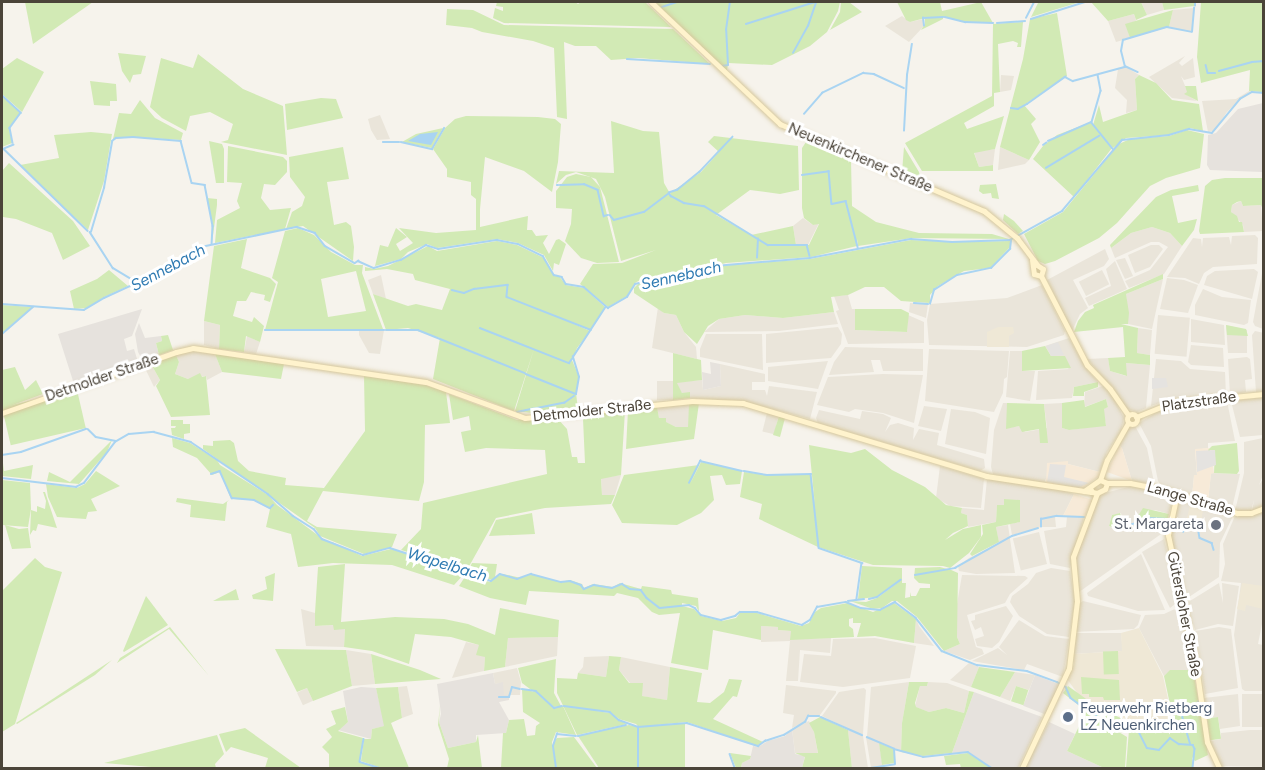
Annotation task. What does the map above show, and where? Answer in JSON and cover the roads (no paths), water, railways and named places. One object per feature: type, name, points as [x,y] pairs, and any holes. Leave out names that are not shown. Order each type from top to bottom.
[{"type":"main road","name":"Neuenkirchener Straße","points":[[651,2],[780,124],[970,204],[991,216],[1016,237],[1036,266],[1043,269],[1041,276],[1087,365],[1110,389],[1128,415]]},
{"type":"main road","name":"Detmolder Straße","points":[[2,413],[175,352],[193,348],[426,382],[525,418],[692,401],[743,404],[984,475],[1093,492]]},
{"type":"main road","name":"Platzstraße","points":[[1128,423],[1134,423],[1136,417],[1171,403],[1263,394]]},
{"type":"main road","points":[[1105,482],[1103,472],[1107,460],[1128,423],[1128,415],[1133,414],[1136,417]]},
{"type":"main road","points":[[1093,492],[1105,482]]},
{"type":"main road","points":[[1093,492],[1105,482]]},
{"type":"main road","name":"Lange Straße","points":[[1105,482],[1136,484],[1237,513],[1251,513],[1263,508]]},
{"type":"main road","points":[[1022,768],[1063,683],[1071,661],[1077,601],[1073,557],[1095,500],[1093,492]]},
{"type":"main road","name":"Gütersloher Straße","points":[[1177,494],[1168,535],[1196,666],[1207,742],[1219,768]]},
{"type":"water","points":[[438,132],[431,145],[408,141],[420,134]]},
{"type":"waterway","points":[[662,7],[677,2]]},
{"type":"waterway","points":[[722,66],[728,65],[726,30],[730,2]]},
{"type":"waterway","points":[[746,24],[815,2]]},
{"type":"waterway","points":[[1026,18],[1034,2]]},
{"type":"waterway","points":[[1031,19],[1085,2]]},
{"type":"waterway","points":[[793,53],[808,26],[816,3]]},
{"type":"waterway","points":[[1011,108],[1018,109],[1027,104],[1065,77],[1073,81],[1125,67],[1121,51],[1123,40],[1167,27],[1192,32],[1194,8]]},
{"type":"waterway","points":[[924,26],[923,18],[943,17]]},
{"type":"waterway","points":[[945,17],[965,22],[993,23]]},
{"type":"waterway","points":[[997,23],[1025,21]]},
{"type":"waterway","points":[[904,131],[907,75],[912,44]]},
{"type":"waterway","points":[[627,59],[710,64]]},
{"type":"waterway","points":[[1219,71],[1264,61]]},
{"type":"waterway","points":[[1206,65],[1208,73],[1215,73]]},
{"type":"waterway","points":[[1125,66],[1138,72]]},
{"type":"waterway","points":[[804,114],[822,93],[863,73],[874,74],[904,88]]},
{"type":"waterway","points":[[1098,75],[1101,91],[1092,123],[1113,149]]},
{"type":"waterway","name":"Sennebach","points":[[2,304],[84,310],[104,298],[191,258],[201,247],[297,227],[315,233],[325,246],[355,263],[358,261],[374,268],[401,260],[426,245],[438,249],[497,240],[518,244],[543,256],[554,275],[562,277],[566,284],[584,287],[608,308],[627,297],[635,284],[715,266],[810,258],[911,239],[952,242],[1010,240],[1062,211],[1122,140],[1169,135],[1189,129],[1212,133],[1240,99],[1252,92],[1264,93]]},
{"type":"waterway","points":[[2,95],[21,113],[10,128],[13,143]]},
{"type":"waterway","points":[[1048,141],[1091,122]]},
{"type":"waterway","points":[[401,142],[432,149],[444,128]]},
{"type":"waterway","points":[[1046,168],[1099,136]]},
{"type":"waterway","points":[[112,141],[116,138],[133,137],[181,141],[192,183],[205,185],[213,226],[212,244]]},
{"type":"waterway","points":[[733,137],[700,172],[678,190],[669,193],[684,203],[704,206],[768,245],[807,245],[810,256]]},
{"type":"waterway","points":[[91,232],[104,188],[112,142]]},
{"type":"waterway","points":[[383,142],[399,142]]},
{"type":"waterway","points":[[14,145],[4,149],[88,231]]},
{"type":"waterway","points":[[802,175],[829,171],[832,204],[846,201],[858,247]]},
{"type":"waterway","points":[[560,185],[584,184],[598,190],[604,216],[608,215]]},
{"type":"waterway","points":[[610,215],[614,220],[644,212],[669,193]]},
{"type":"waterway","points":[[90,232],[113,268],[138,283]]},
{"type":"waterway","points":[[757,258],[758,239]]},
{"type":"waterway","points":[[930,304],[934,290],[957,275],[991,268],[1010,249],[1011,241]]},
{"type":"waterway","points":[[452,290],[464,293],[474,289],[508,285],[507,297],[591,330]]},
{"type":"waterway","points":[[914,303],[928,304]]},
{"type":"waterway","points":[[2,334],[33,307]]},
{"type":"waterway","points":[[526,374],[576,394],[579,377],[573,357],[605,308]]},
{"type":"waterway","points":[[480,328],[569,363],[572,359]]},
{"type":"waterway","points":[[265,330],[384,330]]},
{"type":"waterway","points":[[386,330],[418,330],[525,373]]},
{"type":"waterway","points":[[533,413],[532,409],[564,403],[574,396]]},
{"type":"waterway","points":[[517,412],[531,409]]},
{"type":"waterway","points":[[2,455],[21,452],[86,429]]},
{"type":"waterway","points":[[88,429],[96,437],[116,441]]},
{"type":"waterway","name":"Wapelbach","points":[[2,478],[76,487],[84,483],[115,442],[129,434],[154,432],[191,442],[268,494],[293,516],[314,529],[322,539],[363,555],[390,548],[491,581],[500,574],[517,579],[531,574],[561,582],[570,581],[581,585],[584,589],[594,585],[612,588],[622,584],[630,589],[641,590],[660,608],[689,605],[701,615],[721,620],[740,612],[757,612],[802,625],[810,620],[817,607],[846,602],[861,608],[880,610],[895,602],[916,618],[942,651],[977,665],[1027,671],[1057,682],[1066,687],[1071,698],[1079,704],[1093,707],[1097,717],[1116,726],[1125,724],[1137,728],[1147,748],[1159,750],[1170,738],[1179,744],[1193,745],[1195,749],[1193,768]]},
{"type":"waterway","points":[[689,483],[700,461],[742,471]]},
{"type":"waterway","points":[[211,474],[220,471],[232,498],[254,500],[270,508],[273,505]]},
{"type":"waterway","points":[[744,471],[767,475],[811,474],[819,548],[862,563],[857,600]]},
{"type":"waterway","points":[[1041,527],[1041,519],[1057,516],[1084,517]]},
{"type":"waterway","points":[[1125,527],[1148,518],[1167,519]]},
{"type":"waterway","points":[[1183,532],[1186,528],[1198,527],[1200,538],[1212,543],[1214,550]]},
{"type":"waterway","points":[[915,575],[955,568],[1012,536],[1038,528]]},
{"type":"waterway","points":[[869,599],[877,597],[900,580]]},
{"type":"waterway","points":[[848,601],[864,599]]},
{"type":"waterway","points":[[499,697],[509,697],[512,687],[520,689]]},
{"type":"waterway","points":[[522,689],[536,691],[554,708],[562,706]]},
{"type":"waterway","points":[[1190,744],[1179,706],[1183,701],[1193,709],[1198,702]]},
{"type":"waterway","points":[[564,706],[610,712],[619,720],[638,727],[687,723],[758,746],[765,741],[784,735],[805,722],[808,716],[819,716]]},
{"type":"waterway","points":[[821,717],[862,735]]},
{"type":"waterway","points":[[578,736],[626,725]]},
{"type":"waterway","points":[[638,727],[638,768]]},
{"type":"waterway","points":[[556,768],[553,746],[557,734],[576,736]]},
{"type":"waterway","points":[[867,737],[893,748]]},
{"type":"waterway","points":[[364,739],[360,762],[380,768]]},
{"type":"waterway","points":[[871,768],[895,764],[894,749],[923,757],[968,752],[992,768]]},
{"type":"waterway","points":[[730,754],[735,768]]},
{"type":"place","name":"St. Margareta","points":[[1216,525]]},
{"type":"place","name":"Feuerwehr Rietberg LZ Neuenkirchen","points":[[1068,717]]}]
